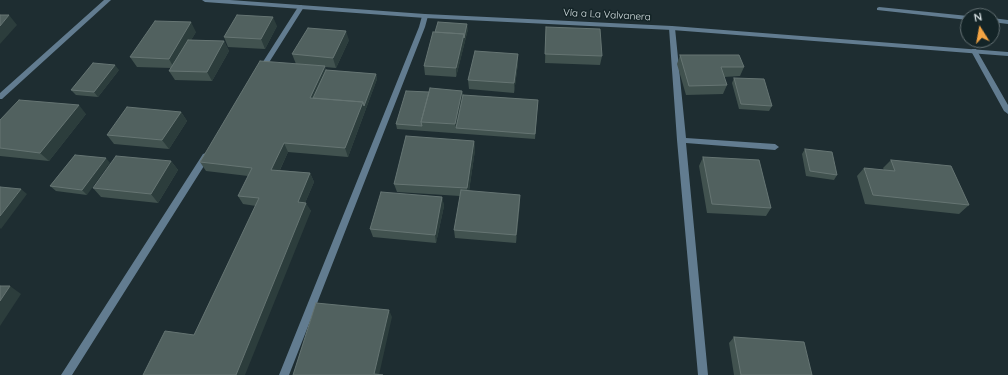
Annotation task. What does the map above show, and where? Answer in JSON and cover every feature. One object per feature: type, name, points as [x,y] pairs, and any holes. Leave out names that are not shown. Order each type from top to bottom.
[{"type":"street","points":[[0,97],[108,0]]},
{"type":"street","name":"Vía a La Valvanera","points":[[205,0],[425,16],[672,28],[1008,54]]},
{"type":"street","points":[[254,80],[301,7]]},
{"type":"street","points":[[879,9],[960,17]]},
{"type":"street","points":[[284,375],[422,27],[425,16]]},
{"type":"street","points":[[672,28],[703,375]]},
{"type":"street","points":[[974,51],[1008,111]]},
{"type":"street","points":[[681,140],[775,147]]},
{"type":"street","points":[[66,375],[211,147]]},
{"type":"building","points":[[0,15],[9,15],[0,26]]},
{"type":"building","points":[[237,15],[273,17],[261,39],[224,37]]},
{"type":"building","points":[[155,21],[191,22],[169,59],[130,57]]},
{"type":"building","points":[[438,22],[467,24],[464,38],[464,34],[435,32]]},
{"type":"building","points":[[546,27],[600,29],[602,56],[545,54]]},
{"type":"building","points":[[308,28],[346,31],[333,58],[292,54]]},
{"type":"building","points":[[433,32],[464,34],[456,68],[424,66]]},
{"type":"building","points":[[188,40],[224,41],[207,72],[169,71]]},
{"type":"building","points":[[475,51],[518,54],[514,83],[468,80]]},
{"type":"building","points":[[680,55],[739,55],[744,67],[721,67],[727,85],[689,86]]},
{"type":"building","points":[[260,61],[325,66],[310,98],[363,102],[345,148],[284,143],[271,170],[310,173],[298,202],[306,203],[236,375],[143,375],[165,331],[194,335],[259,198],[238,196],[252,168],[200,162]]},
{"type":"building","points":[[93,63],[115,65],[94,92],[71,90]]},
{"type":"building","points":[[326,70],[376,74],[364,106],[363,102],[313,98]]},
{"type":"building","points":[[734,78],[764,79],[772,106],[741,104]]},
{"type":"building","points":[[430,88],[462,91],[455,124],[421,122]]},
{"type":"building","points":[[406,91],[429,92],[421,122],[422,126],[396,124]]},
{"type":"building","points":[[463,95],[538,100],[535,134],[456,128]]},
{"type":"building","points":[[19,100],[79,105],[40,153],[0,148],[0,120]]},
{"type":"building","points":[[127,107],[181,112],[162,140],[107,135]]},
{"type":"building","points":[[406,136],[474,141],[467,188],[394,184]]},
{"type":"building","points":[[805,149],[832,152],[837,175],[810,171]]},
{"type":"building","points":[[75,155],[106,158],[82,190],[50,186]]},
{"type":"building","points":[[116,156],[171,161],[151,194],[93,188]]},
{"type":"building","points":[[703,157],[759,160],[771,208],[712,204]]},
{"type":"building","points":[[891,160],[951,166],[969,205],[873,195],[864,168],[895,171]]},
{"type":"building","points":[[0,187],[21,189],[0,216]]},
{"type":"building","points":[[461,190],[520,195],[516,235],[454,230]]},
{"type":"building","points":[[381,192],[442,197],[435,235],[370,229]]},
{"type":"building","points":[[0,286],[10,286],[0,301]]},
{"type":"building","points":[[316,303],[389,310],[374,374],[383,375],[293,375]]},
{"type":"building","points":[[734,337],[804,342],[812,375],[741,375]]}]
